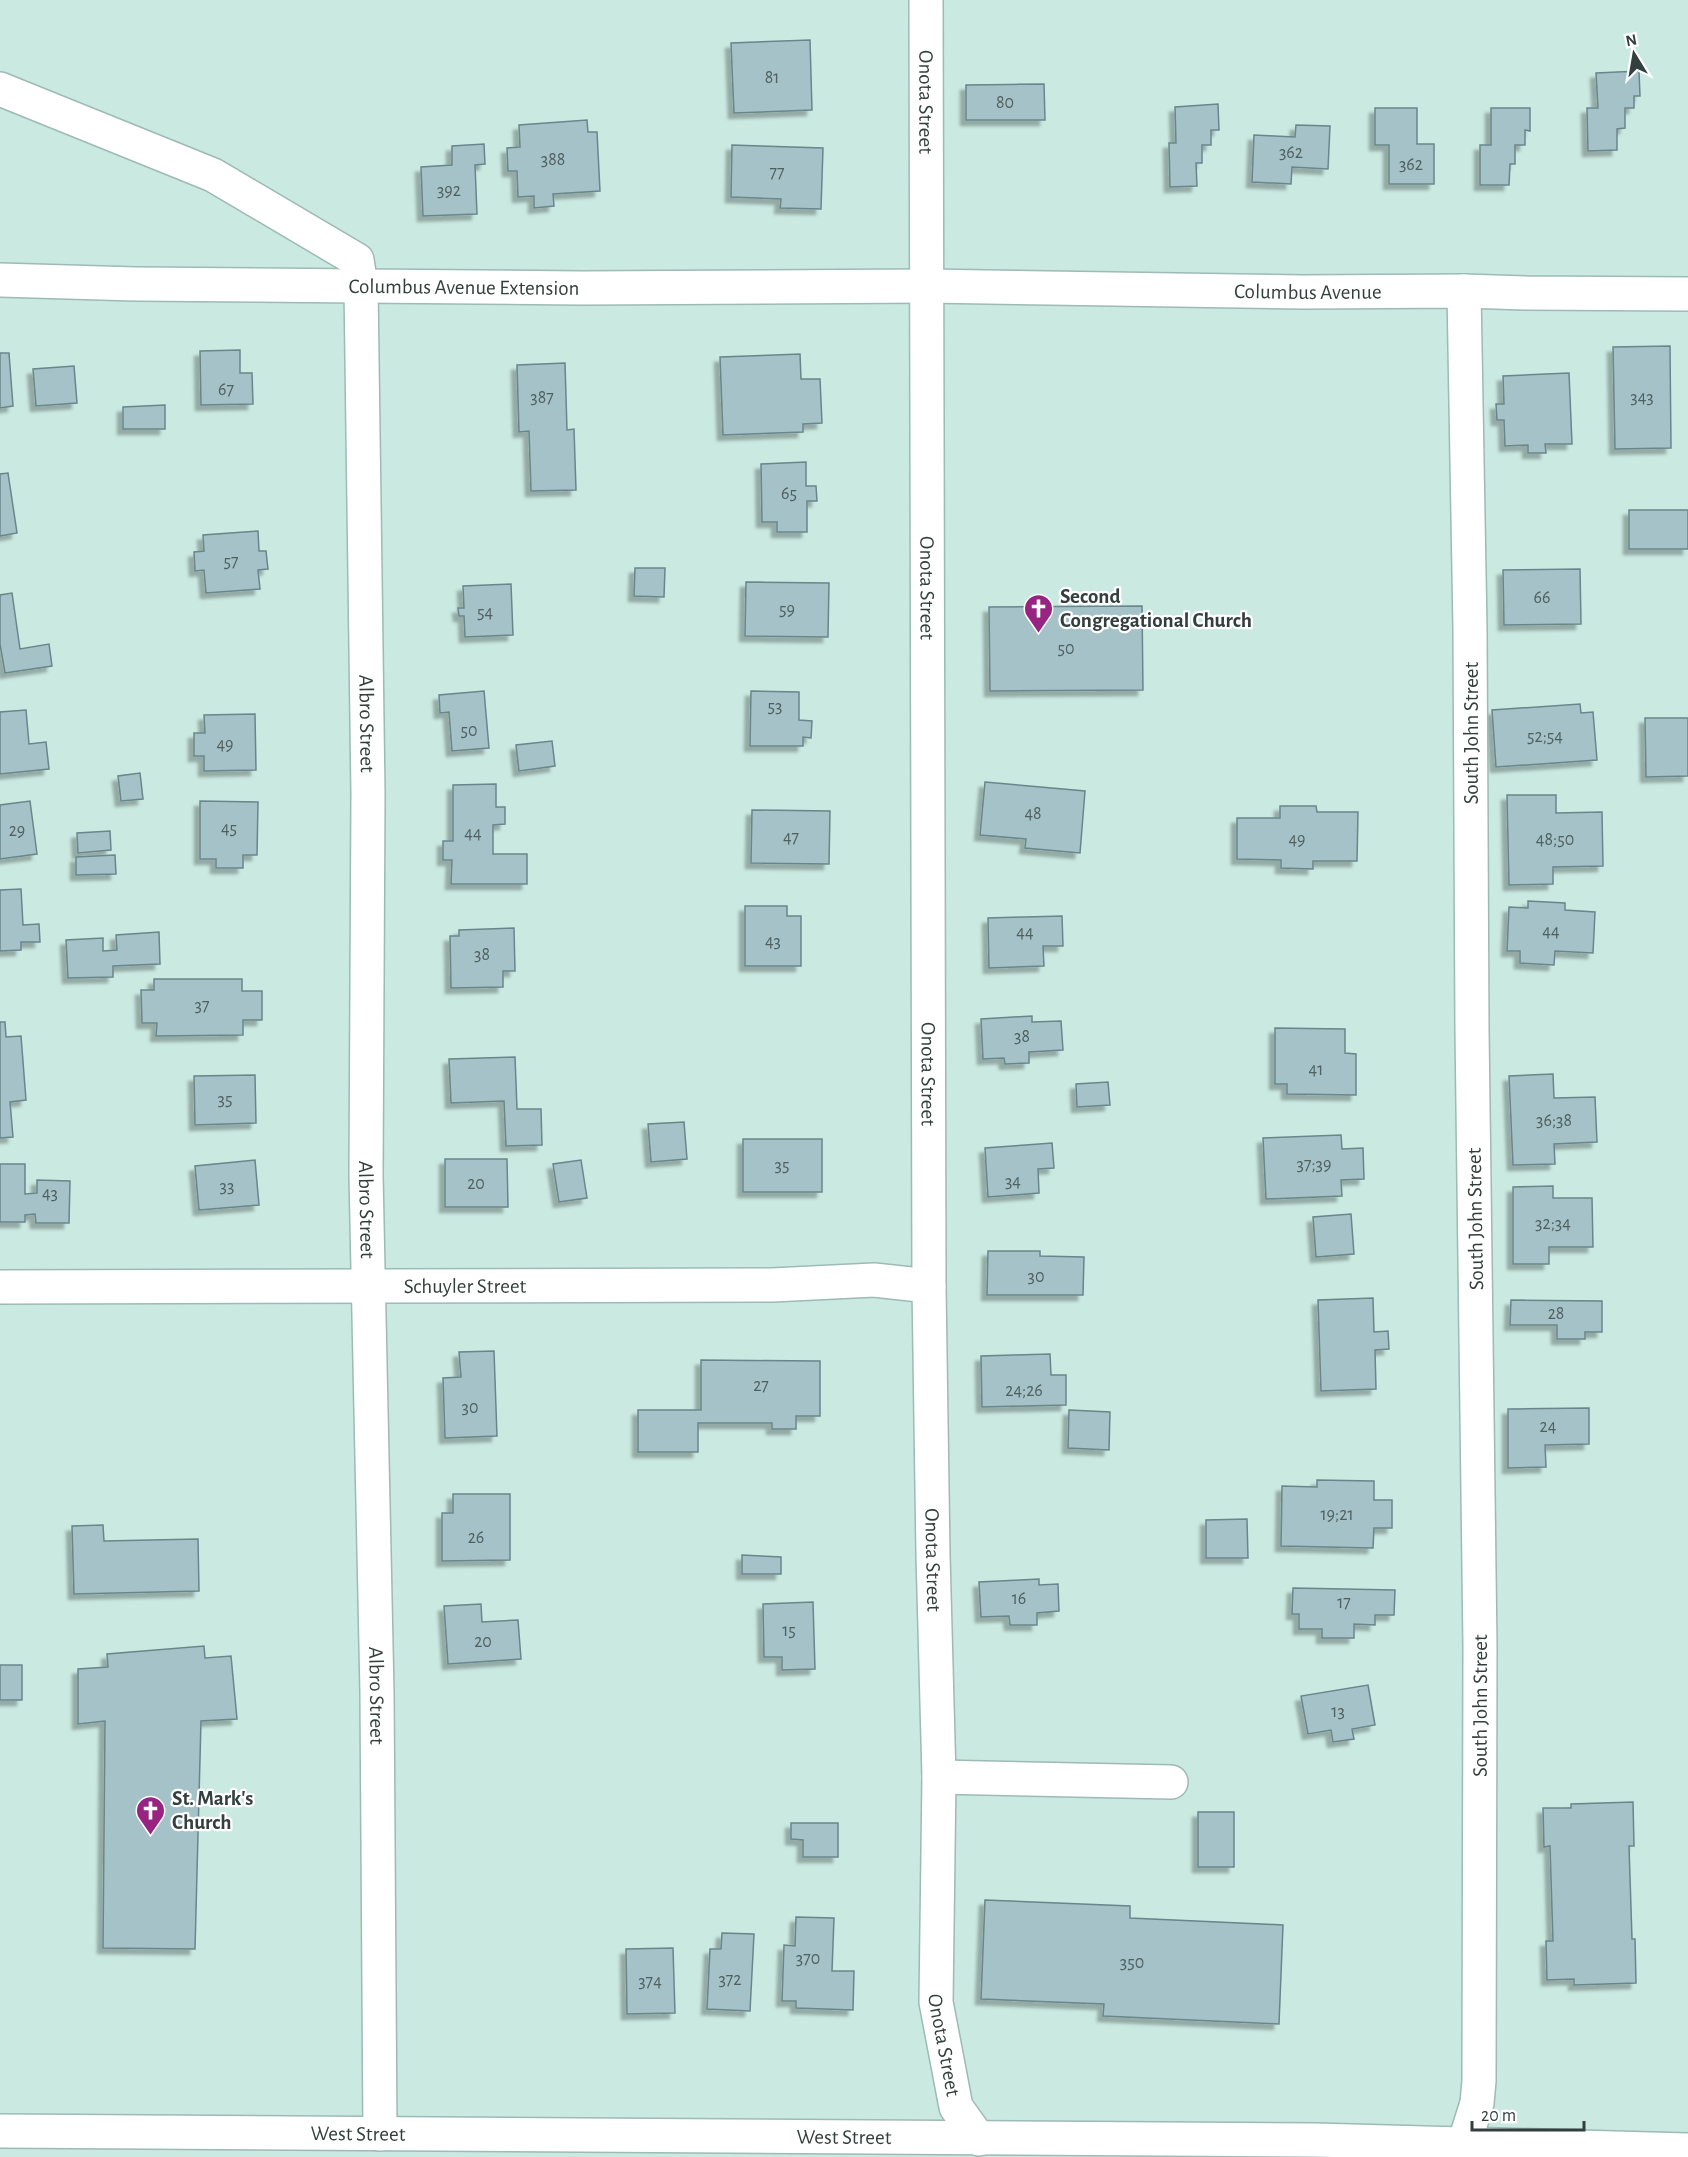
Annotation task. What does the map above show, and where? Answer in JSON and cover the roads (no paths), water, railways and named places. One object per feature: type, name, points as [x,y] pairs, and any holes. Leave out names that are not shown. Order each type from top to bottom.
[{"type":"street","name":"Onota Street","points":[[926,0],[929,1286],[939,1777],[936,2002],[956,2107],[980,2148]]},
{"type":"street","name":"Albro Street","points":[[0,89],[213,175],[357,260],[361,286],[368,794],[366,1175],[377,1693],[381,2134]]},
{"type":"street","name":"Columbus Avenue Extension","points":[[0,280],[135,284],[582,288],[927,286]]},
{"type":"street","name":"Columbus Avenue","points":[[927,286],[1303,292],[1464,291],[1688,294]]},
{"type":"street","name":"South John Street","points":[[1462,2151],[1479,2092],[1480,1765],[1470,629],[1464,291]]},
{"type":"street","name":"Schuyler Street","points":[[0,1287],[772,1285],[874,1280],[929,1286]]},
{"type":"street","points":[[939,1777],[1171,1782]]},
{"type":"street","name":"West Street","points":[[0,2131],[381,2134],[509,2146],[980,2148],[1316,2140],[1462,2151],[1685,2152]]},
{"type":"place","name":"Second Congregational Church","points":[[1039,634]]},
{"type":"place","name":"St. Mark's Church","points":[[151,1836]]}]
